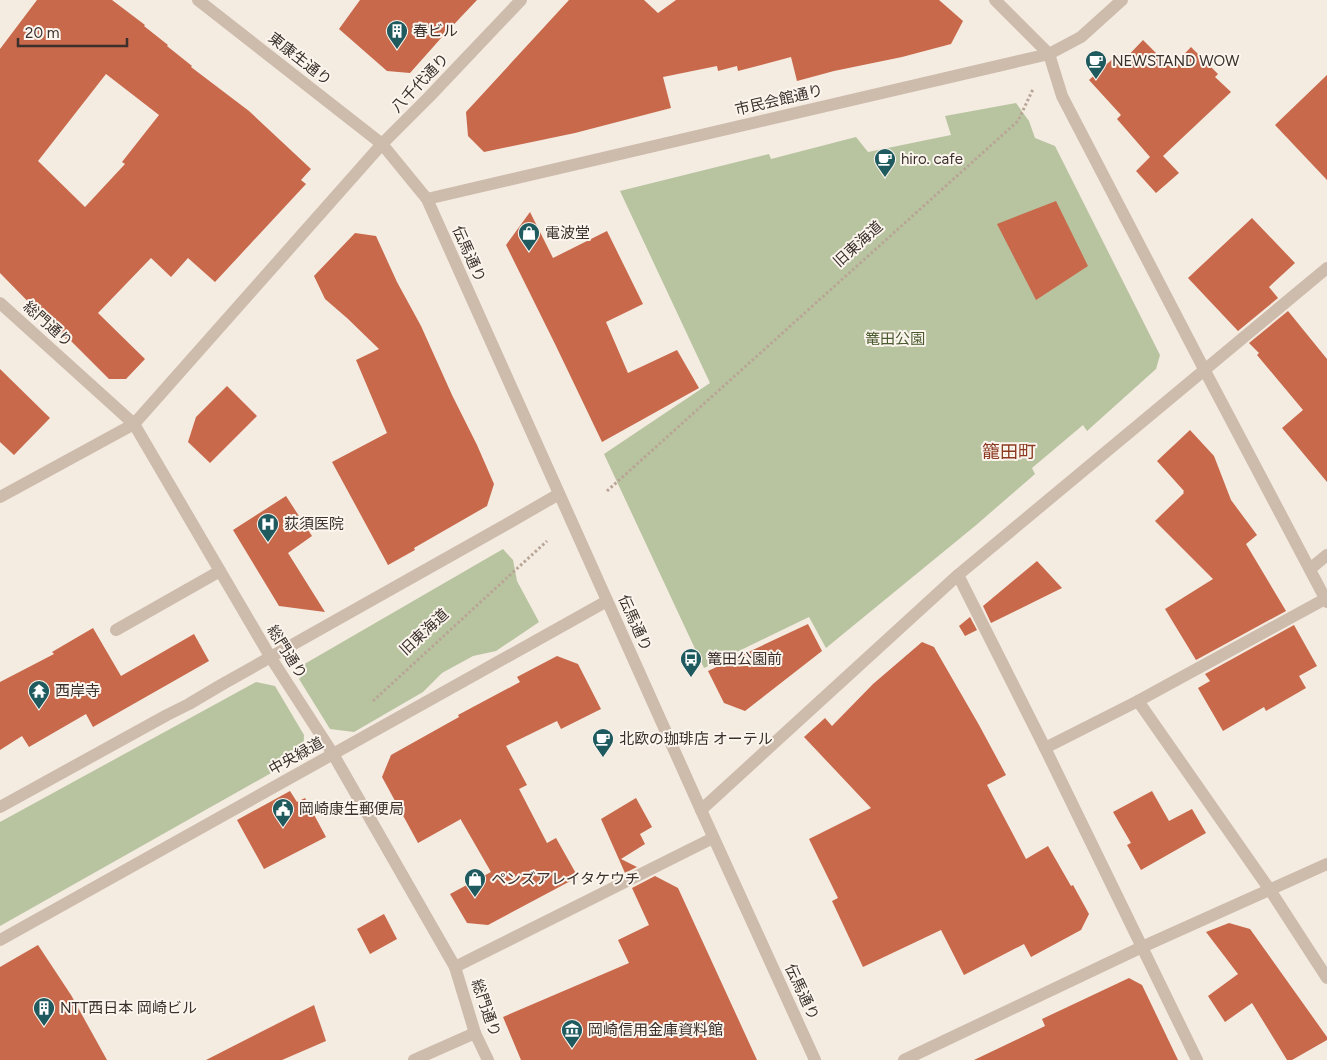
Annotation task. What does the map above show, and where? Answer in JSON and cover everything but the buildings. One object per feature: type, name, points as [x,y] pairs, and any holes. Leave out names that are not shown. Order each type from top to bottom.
[{"type":"street","name":"東康生通り","points":[[198,0],[382,144],[427,199]]},
{"type":"street","name":"八千代通り","points":[[134,424],[382,144],[430,97],[522,0]]},
{"type":"street","points":[[995,0],[1049,54],[1062,96],[1326,601],[1045,748]]},
{"type":"street","name":"市民会館通り","points":[[427,199],[1049,54],[1082,37],[1122,0]]},
{"type":"street","name":"伝馬通り","points":[[427,199],[700,810],[815,1060]]},
{"type":"street","points":[[700,810],[958,575],[1327,268]]},
{"type":"street","name":"総門通り","points":[[0,303],[134,424],[271,658],[333,754],[454,967],[475,1033],[488,1060]]},
{"type":"street","points":[[0,496],[134,424]]},
{"type":"street","points":[[0,807],[189,704],[559,494]]},
{"type":"street","points":[[1310,569],[1327,555]]},
{"type":"street","points":[[116,630],[220,571]]},
{"type":"street","points":[[958,575],[1045,748],[1197,1060]]},
{"type":"street","name":"中央緑道","points":[[0,940],[607,601]]},
{"type":"street","points":[[1138,701],[1270,890],[1327,978]]},
{"type":"street","points":[[454,967],[713,838]]},
{"type":"street","points":[[904,1060],[1142,947],[1327,864]]},
{"type":"street","points":[[414,1060],[475,1033]]},
{"type":"path","name":"旧東海道","points":[[607,490],[1018,121],[1049,54]]},
{"type":"path","name":"旧東海道","points":[[367,706],[546,541]]},
{"type":"green space","name":"篭田公園","points":[[1016,103],[1029,121],[1035,138],[1055,146],[1160,355],[1156,369],[1087,431],[1083,425],[1032,468],[1035,474],[975,526],[826,648],[809,617],[704,668],[604,454],[710,383],[620,191],[769,154],[771,159],[856,137],[868,152],[951,135],[945,116]]},
{"type":"green space","points":[[503,549],[513,560],[517,581],[539,622],[496,651],[473,656],[442,673],[423,692],[354,732],[330,729],[299,679],[303,675],[301,666]]},
{"type":"green space","points":[[256,682],[275,686],[304,735],[303,755],[0,926],[0,822]]},
{"type":"place","name":"春ビル","points":[[397,50]]},
{"type":"place","name":"NEWSTAND WOW","points":[[1096,80]]},
{"type":"place","name":"hiro. cafe","points":[[885,178]]},
{"type":"place","name":"電波堂","points":[[529,252]]},
{"type":"place","name":"荻須医院","points":[[268,543]]},
{"type":"place","name":"篭田公園前","points":[[691,678]]},
{"type":"place","name":"西岸寺","points":[[39,710]]},
{"type":"place","name":"北欧の珈琲店 オーテル","points":[[603,758]]},
{"type":"place","name":"岡崎康生郵便局","points":[[283,828]]},
{"type":"place","name":"ペンズアレイタケウチ","points":[[475,898]]},
{"type":"place","name":"NTT西日本 岡崎ビル","points":[[44,1027]]},
{"type":"place","name":"岡崎信用金庫資料館","points":[[572,1049]]},
{"type":"district","name":"籠田町","points":[[1009,452]]}]
